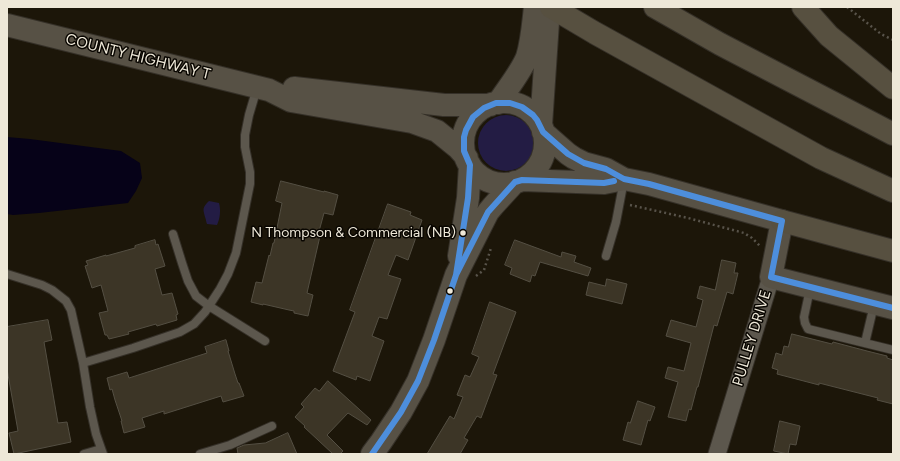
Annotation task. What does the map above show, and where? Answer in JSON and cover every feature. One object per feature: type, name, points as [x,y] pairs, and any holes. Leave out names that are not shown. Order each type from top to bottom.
[{"type":"highway","points":[[550,7],[821,158],[893,191]]},
{"type":"highway","points":[[655,7],[720,44],[893,134]]},
{"type":"highway","points":[[804,7],[829,36],[893,88]]},
{"type":"highway","points":[[782,221],[893,251]]},
{"type":"main road","points":[[494,104],[520,70],[526,58],[531,42],[534,7]]},
{"type":"main road","points":[[372,454],[401,412],[418,381],[434,340],[464,277],[488,212],[518,181],[530,175],[542,160],[545,141],[542,128],[550,7]]},
{"type":"main road","name":"COUNTY HIGHWAY T","points":[[7,25],[263,89],[291,101],[412,122],[437,131],[458,148],[468,162]]},
{"type":"main road","name":"COUNTY HIGHWAY T","points":[[263,89],[292,88],[444,105],[494,104]]},
{"type":"main road","points":[[464,277],[468,198],[468,162],[464,144],[466,130],[473,117],[484,108],[494,104],[510,103],[522,107],[533,114],[542,128],[568,154],[584,163],[606,169],[624,179],[649,184],[782,221]]},
{"type":"main road","points":[[468,162],[480,176],[486,180],[500,184],[518,181],[604,184],[624,179]]},
{"type":"main road","name":"PULLEY DRIVE","points":[[771,277],[782,221]]},
{"type":"main road","points":[[771,277],[884,305]]},
{"type":"street","name":"PULLEY DRIVE","points":[[717,454],[771,277]]},
{"type":"lane","points":[[83,363],[180,332],[194,324],[209,306],[228,274],[236,253],[250,184],[250,172],[245,146],[245,135],[249,115],[263,89]]},
{"type":"lane","points":[[606,256],[616,222],[624,179]]},
{"type":"lane","points":[[173,234],[188,281],[196,296],[209,306],[265,341]]},
{"type":"lane","points":[[7,274],[42,285],[52,290],[66,301],[71,310],[83,363],[90,407],[96,434],[102,451],[84,454]]},
{"type":"lane","points":[[811,287],[804,317],[808,329],[893,350]]},
{"type":"lane","points":[[865,343],[884,305]]},
{"type":"lane","points":[[204,454],[272,426]]},
{"type":"path","points":[[847,7],[881,34],[893,40]]},
{"type":"path","points":[[620,203],[688,218],[744,233],[765,250],[776,252]]},
{"type":"path","points":[[464,277],[484,270],[491,248]]},
{"type":"shaded area","points":[[506,115],[517,117],[526,123],[532,132],[534,143],[532,154],[526,163],[517,169],[506,171],[495,169],[486,163],[480,154],[478,143],[480,132],[486,123],[495,117]]},
{"type":"shaded area","points":[[7,137],[121,151],[140,163],[142,178],[128,203],[39,213],[7,214]]},
{"type":"shaded area","points":[[209,201],[219,203],[220,214],[217,225],[207,224],[204,209],[205,205]]},
{"type":"building","points":[[281,181],[338,195],[333,215],[324,213],[318,235],[320,236],[307,293],[313,295],[308,316],[294,313],[294,311],[251,302],[256,282],[262,283],[269,255],[270,256],[274,243],[282,203],[276,201]]},
{"type":"building","points":[[388,204],[411,212],[410,215],[422,220],[408,260],[396,255],[388,275],[401,279],[387,319],[379,317],[372,336],[384,341],[370,381],[357,376],[356,380],[333,371],[355,312],[350,310]]},
{"type":"building","points":[[155,240],[156,245],[158,244],[165,266],[155,269],[162,295],[172,293],[178,314],[176,315],[177,320],[157,326],[156,324],[128,332],[129,334],[109,339],[107,335],[105,335],[99,313],[108,311],[101,285],[92,288],[85,266],[88,265],[86,261],[135,248],[135,246]]},
{"type":"building","points":[[515,240],[561,257],[562,252],[576,256],[574,262],[591,268],[588,276],[540,262],[535,276],[532,275],[530,282],[510,274],[512,268],[505,265]]},
{"type":"building","points":[[722,260],[736,263],[734,273],[738,273],[733,294],[727,292],[717,326],[714,325],[698,387],[686,421],[668,417],[678,382],[665,378],[668,367],[684,371],[691,343],[666,336],[671,320],[696,327],[703,300],[697,298],[700,286],[715,290]]},
{"type":"building","points":[[607,279],[627,284],[622,304],[586,295],[589,282],[605,286]]},
{"type":"building","points":[[490,302],[516,312],[493,374],[497,375],[481,418],[477,416],[464,438],[468,440],[460,454],[427,454],[450,416],[454,419],[463,397],[457,395],[465,375],[470,377],[479,357],[472,354]]},
{"type":"building","points":[[48,320],[52,340],[44,342],[58,423],[67,422],[71,442],[14,454],[9,433],[18,431],[7,369],[7,327]]},
{"type":"building","points":[[792,334],[832,344],[833,342],[887,356],[887,358],[893,360],[893,404],[877,400],[878,398],[777,374],[778,370],[772,368],[776,353],[782,355],[784,346],[788,347]]},
{"type":"building","points":[[226,340],[235,374],[244,396],[223,402],[221,396],[164,414],[164,411],[142,418],[145,427],[124,433],[122,421],[107,378],[127,372],[129,378],[207,353],[205,347]]},
{"type":"building","points":[[328,381],[371,420],[367,425],[348,413],[327,435],[343,451],[340,454],[333,454],[295,417],[304,407],[301,404],[315,388],[319,391]]},
{"type":"building","points":[[638,401],[655,407],[650,421],[648,420],[641,445],[623,440],[628,422],[630,423]]},
{"type":"building","points":[[780,421],[800,426],[796,445],[790,444],[788,454],[774,451]]},
{"type":"building","points":[[288,433],[297,454],[238,454],[237,448],[244,445],[265,443]]},
{"type":"transit line","points":[[456,275],[468,198],[470,165],[464,151],[464,137],[466,130],[473,117],[484,108],[496,103],[510,103],[522,107],[533,115],[543,132],[568,154],[584,163],[606,169],[624,179],[649,184],[782,221],[771,277],[893,308]]},
{"type":"transit line","points":[[372,454],[401,412],[418,381],[434,340],[456,275],[488,212],[515,182],[522,180],[604,183],[614,181]]},
{"type":"place","name":"N Thompson & Commercial (NB)","points":[[463,233]]}]
